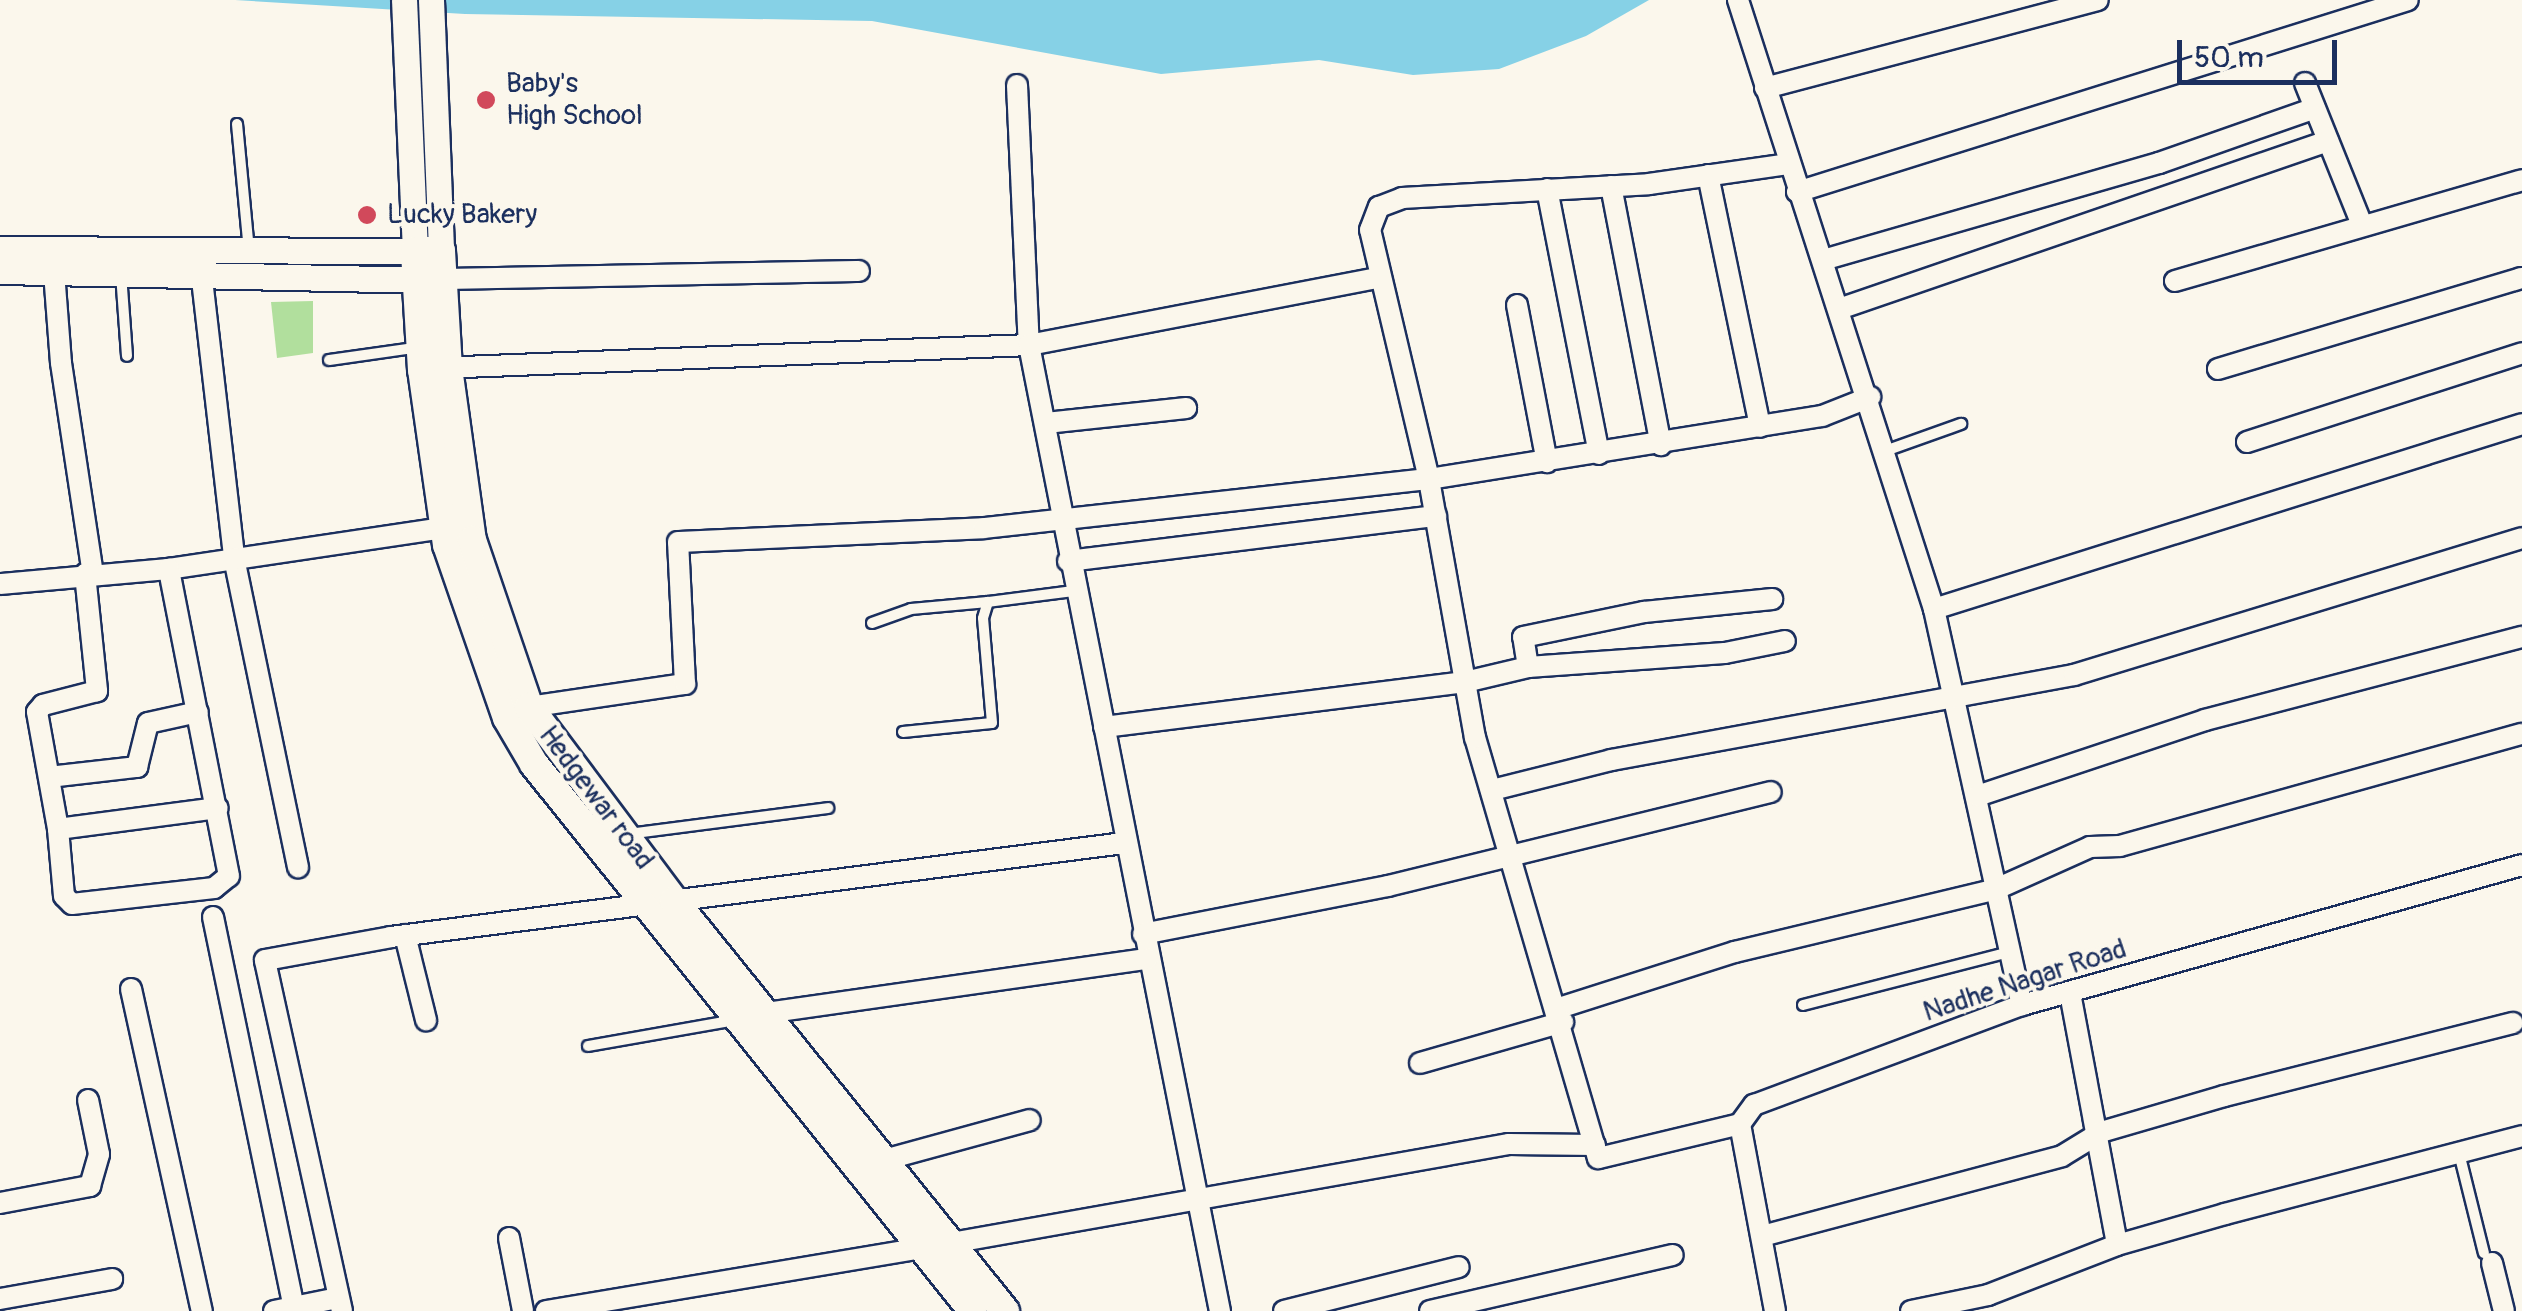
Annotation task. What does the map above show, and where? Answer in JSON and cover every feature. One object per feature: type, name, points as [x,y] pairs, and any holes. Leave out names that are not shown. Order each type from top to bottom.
[{"type":"main road","name":"Hedgewar road","points":[[429,265],[430,361],[457,526],[462,602],[507,718],[534,764],[662,902],[937,1246],[1005,1311]]},
{"type":"main road","name":"Hedgewar road","points":[[457,526],[530,707],[622,834],[662,902]]},
{"type":"main road","name":"Hedgewar road","points":[[754,1016],[884,1160],[973,1311]]},
{"type":"street","points":[[404,0],[418,55]]},
{"type":"street","points":[[418,55],[431,0]]},
{"type":"street","points":[[1738,0],[1797,192],[1870,396],[1934,609],[2022,1006]]},
{"type":"street","points":[[1766,88],[2098,0]]},
{"type":"street","points":[[1797,192],[2408,0]]},
{"type":"street","name":"Hedgewar road","points":[[418,55],[429,265]]},
{"type":"street","points":[[2305,83],[2362,225]]},
{"type":"street","points":[[1017,84],[1028,346],[1046,423],[1068,561],[1104,727],[1146,959],[1202,1200],[1220,1311]]},
{"type":"street","points":[[1823,260],[2159,163],[2315,108]]},
{"type":"street","points":[[1839,309],[2328,140]]},
{"type":"street","points":[[1776,1311],[1740,1124],[1598,1158],[1561,1015],[1492,790],[1466,682],[1429,479],[1378,278],[1370,230],[1379,207],[1390,201],[1611,186],[1788,164]]},
{"type":"street","points":[[1708,175],[1760,428]]},
{"type":"street","points":[[2175,281],[2522,180]]},
{"type":"street","points":[[1611,186],[1661,445]]},
{"type":"street","points":[[1547,189],[1599,454]]},
{"type":"street","points":[[0,249],[121,273],[201,278],[429,265]]},
{"type":"street","points":[[0,272],[53,259],[200,251],[429,265],[858,271]]},
{"type":"street","points":[[200,251],[234,558],[298,866]]},
{"type":"street","points":[[53,259],[61,363],[90,574],[98,687],[39,707],[64,896],[72,904],[214,888],[229,876],[169,569]]},
{"type":"street","points":[[430,361],[1028,346],[1378,278]]},
{"type":"street","points":[[2218,369],[2522,278]]},
{"type":"street","points":[[1516,305],[1548,462]]},
{"type":"street","points":[[2247,442],[2522,353]]},
{"type":"street","points":[[530,707],[685,684],[678,542],[984,528],[1062,514],[1429,479],[1760,428],[1822,416],[1870,396]]},
{"type":"street","points":[[1046,423],[1186,408]]},
{"type":"street","points":[[1934,609],[2522,424]]},
{"type":"street","points":[[1068,561],[1436,516]]},
{"type":"street","points":[[0,584],[169,569],[457,526]]},
{"type":"street","points":[[1492,790],[1876,708],[1956,700],[2093,670],[2522,538]]},
{"type":"street","points":[[1528,667],[1524,637],[1644,612],[1772,599]]},
{"type":"street","points":[[1977,796],[2205,720],[2522,637]]},
{"type":"street","points":[[1104,727],[1466,682],[1528,667],[1725,653],[1786,641]]},
{"type":"street","points":[[49,777],[138,767],[148,722],[198,712]]},
{"type":"street","points":[[1420,1063],[1736,952],[1994,890],[2090,847],[2120,846],[2522,734]]},
{"type":"street","points":[[1142,934],[1388,886],[1512,852],[1771,792]]},
{"type":"street","points":[[58,829],[218,808]]},
{"type":"street","points":[[213,917],[284,1309],[340,1304],[265,960],[405,935],[1124,843]]},
{"type":"street","name":"Nadhe Nagar Road","points":[[1740,1124],[1754,1105],[2022,1006],[2522,865]]},
{"type":"street","points":[[405,935],[426,1020]]},
{"type":"street","points":[[754,1016],[1146,959]]},
{"type":"street","points":[[132,988],[202,1311]]},
{"type":"street","points":[[2070,994],[2100,1132],[2117,1245]]},
{"type":"street","points":[[1762,1236],[2062,1156],[2100,1132],[2513,1023]]},
{"type":"street","points":[[0,1203],[90,1186],[99,1154],[88,1100]]},
{"type":"street","points":[[884,1160],[1030,1120]]},
{"type":"street","points":[[1910,1311],[1988,1295],[2117,1245],[2458,1150],[2522,1136]]},
{"type":"street","points":[[546,1311],[1509,1144],[1595,1145]]},
{"type":"street","points":[[509,1238],[523,1311]]},
{"type":"street","points":[[1430,1311],[1673,1255]]},
{"type":"street","points":[[2488,1258],[2504,1311]]},
{"type":"street","points":[[1284,1311],[1458,1267]]},
{"type":"street","points":[[0,1299],[112,1279]]},
{"type":"lane","points":[[238,124],[249,252]]},
{"type":"lane","points":[[121,273],[127,356]]},
{"type":"lane","points":[[329,360],[430,361]]},
{"type":"lane","points":[[1886,450],[1961,424]]},
{"type":"lane","points":[[872,623],[912,609],[1074,591]]},
{"type":"lane","points":[[903,732],[992,723],[983,618],[988,602]]},
{"type":"lane","points":[[622,834],[828,808]]},
{"type":"lane","points":[[1803,1005],[2010,952]]},
{"type":"lane","points":[[588,1046],[754,1016]]},
{"type":"lane","points":[[2458,1150],[2488,1258]]},
{"type":"green space","points":[[313,301],[313,353],[277,358],[271,302]]},
{"type":"water","points":[[235,0],[1649,0],[1586,36],[1499,69],[1413,75],[1319,60],[1161,74],[872,21],[465,14]]},
{"type":"place","name":"Baby's High School","points":[[486,100]]},
{"type":"place","name":"Lucky Bakery","points":[[367,215]]}]
